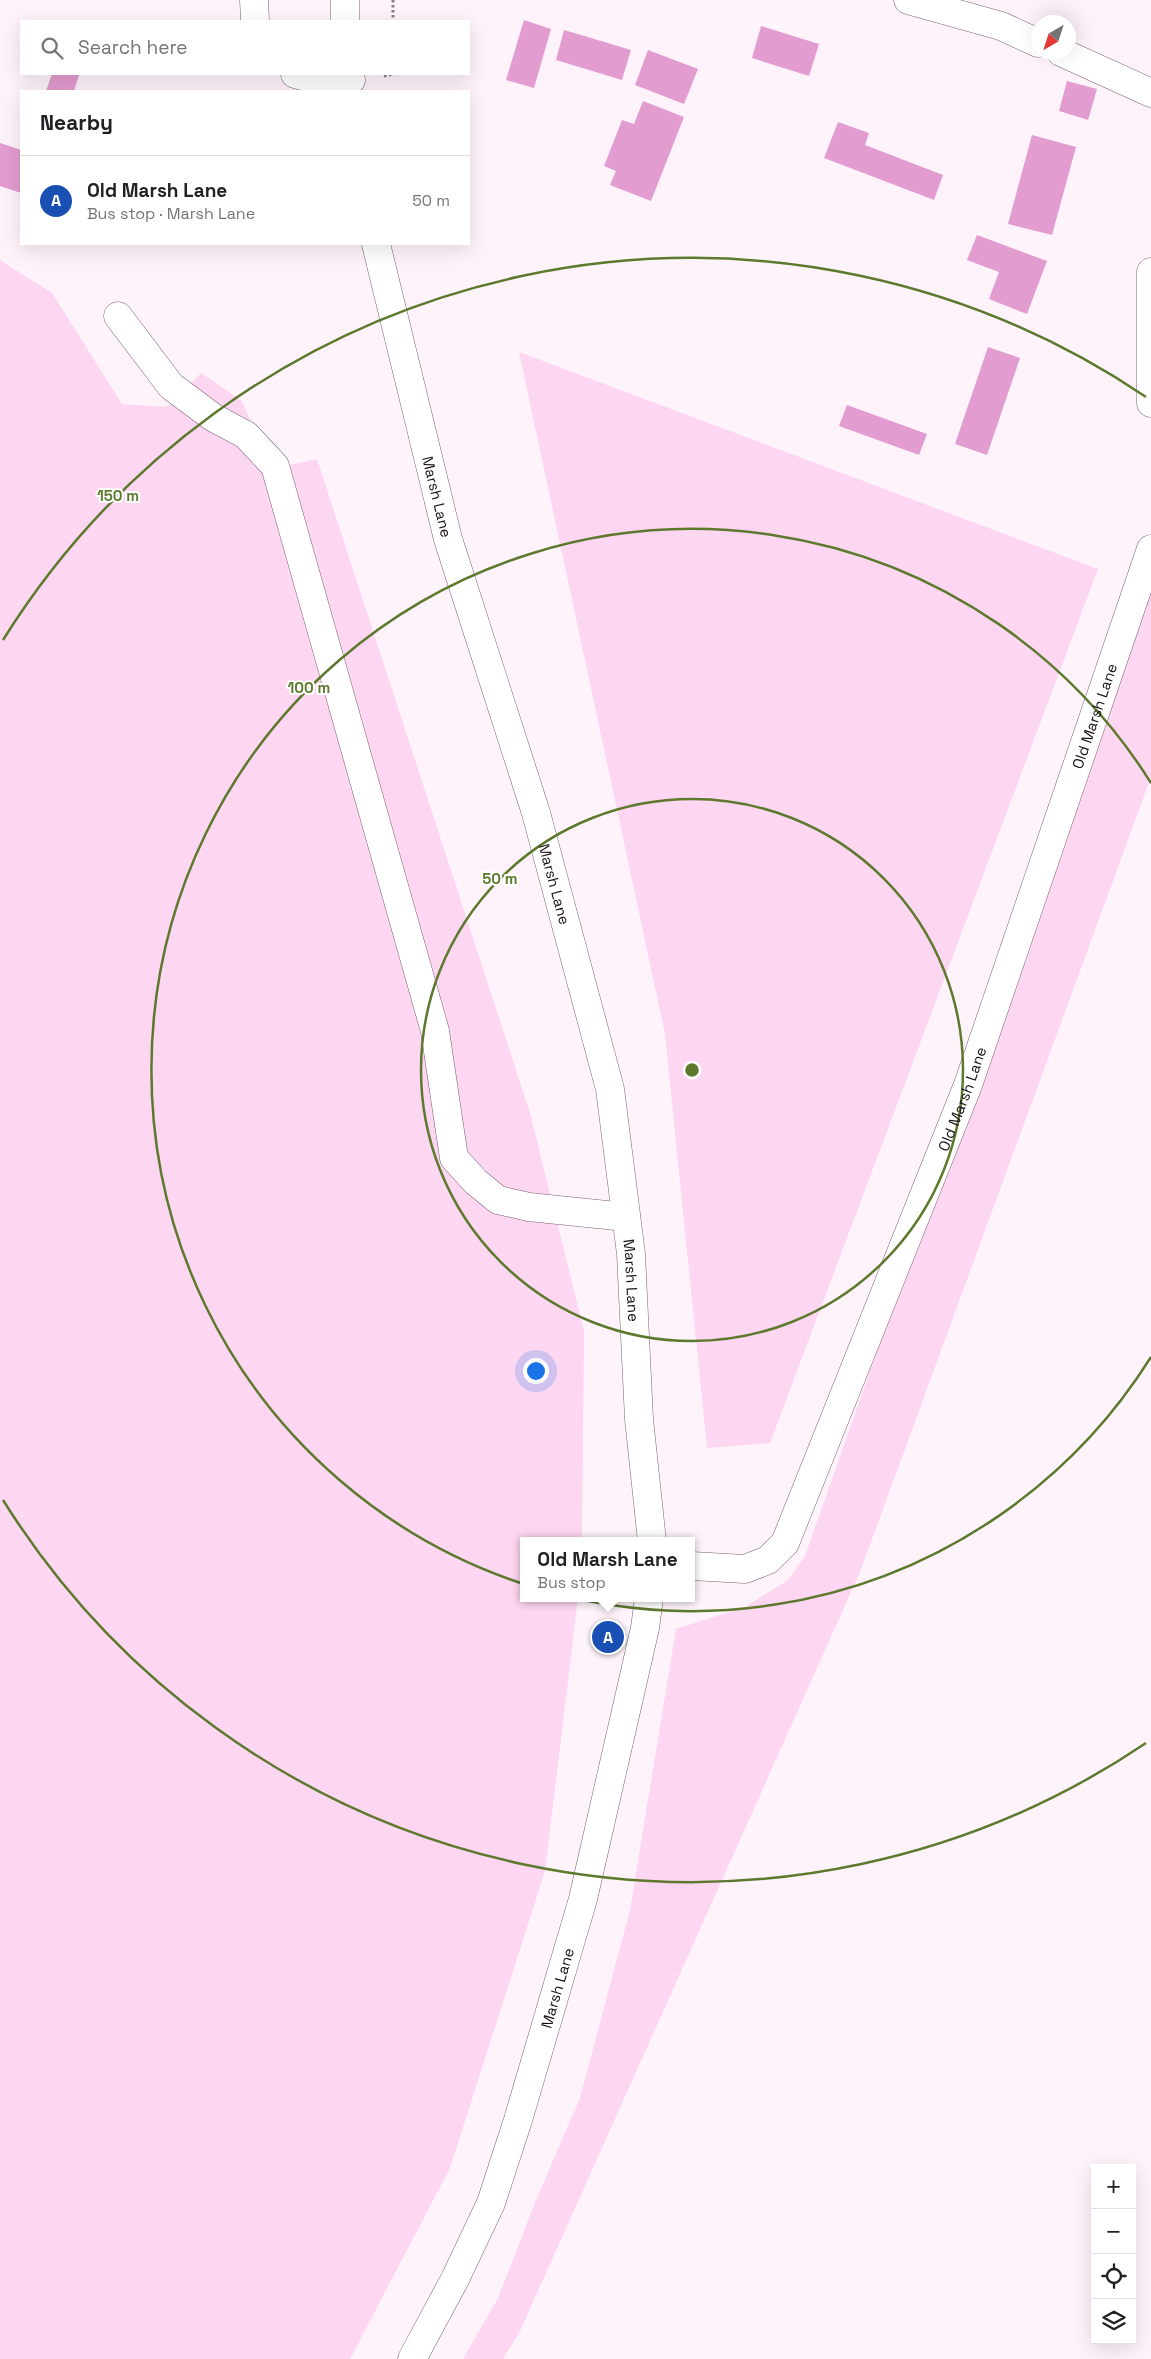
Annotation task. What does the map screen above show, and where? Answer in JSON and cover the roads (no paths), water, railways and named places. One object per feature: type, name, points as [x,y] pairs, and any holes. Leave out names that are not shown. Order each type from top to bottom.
[{"type":"street","points":[[254,0],[255,20]]},
{"type":"street","points":[[345,0],[345,20]]},
{"type":"street","points":[[908,0],[1001,26],[1031,39]]},
{"type":"street","points":[[1076,59],[1151,94]]},
{"type":"street","points":[[299,75],[325,82],[352,82]]},
{"type":"street","name":"Marsh Lane","points":[[376,245],[448,539],[536,814],[610,1089],[631,1254],[639,1419],[652,1537]]},
{"type":"street","points":[[1151,272],[1151,403]]},
{"type":"street","points":[[118,316],[171,386],[214,418],[246,435],[276,466],[436,1031],[454,1158],[476,1182],[498,1200],[529,1207],[626,1217]]},
{"type":"street","name":"Old Marsh Lane","points":[[695,1566],[745,1569],[768,1560],[784,1543],[968,1085],[1151,549]]},
{"type":"street","name":"Marsh Lane","points":[[412,2359],[455,2279],[491,2203],[518,2120],[584,1899],[645,1628],[648,1602]]},
{"type":"place","name":"Old Marsh Lane","points":[[608,1637]]}]
